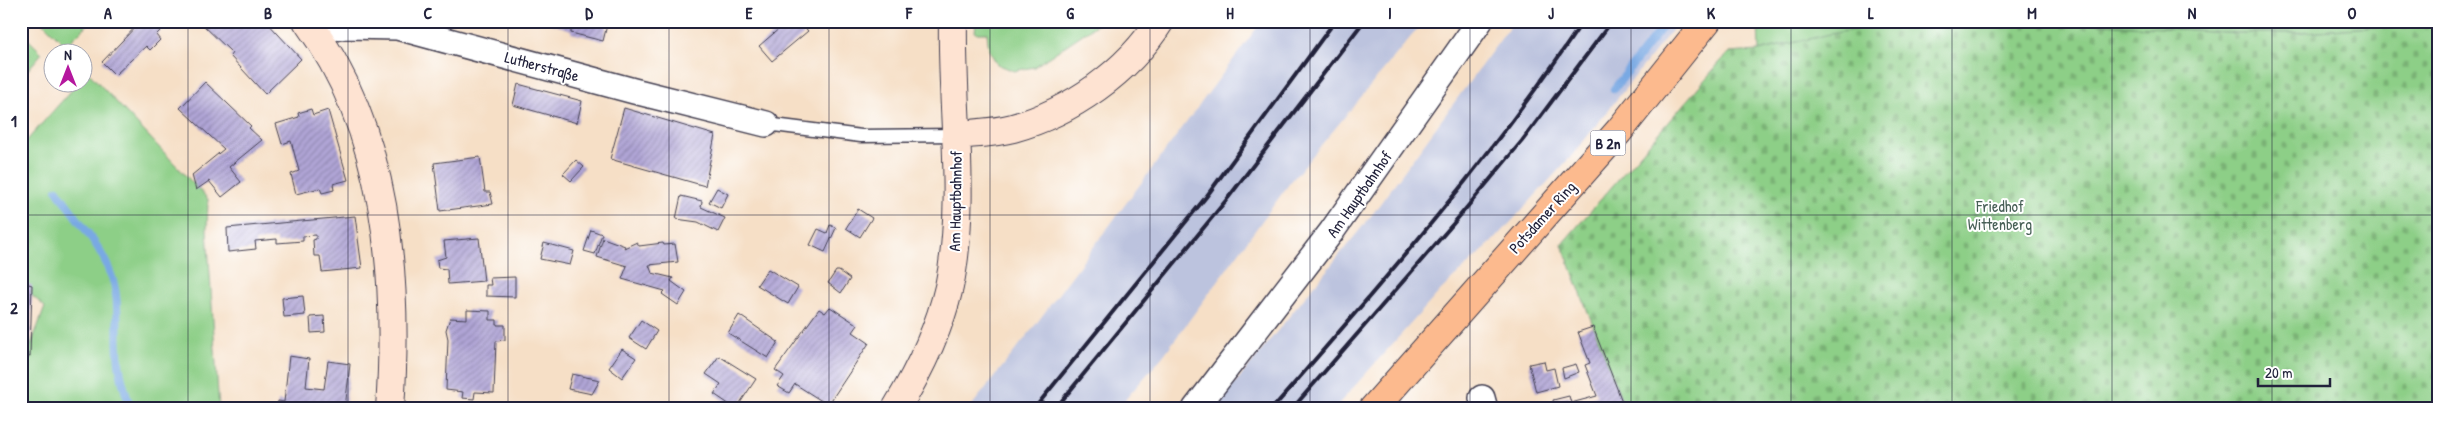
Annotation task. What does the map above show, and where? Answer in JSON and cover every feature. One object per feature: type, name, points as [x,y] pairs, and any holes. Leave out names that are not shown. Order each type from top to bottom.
[{"type":"main road","name":"Potsdamer Ring","points":[[1372,409],[1619,131],[1707,21]]},
{"type":"street","points":[[954,21],[956,135]]},
{"type":"street","name":"Am Hauptbahnhof","points":[[896,409],[926,355],[938,326],[949,288],[955,240],[956,135],[1014,128],[1073,102],[1113,75],[1133,56],[1160,21]]},
{"type":"street","name":"Am Hauptbahnhof","points":[[1195,409],[1332,231],[1480,21]]},
{"type":"street","name":"Lutherstraße","points":[[390,409],[393,302],[378,187],[364,130],[352,98],[338,68],[313,29],[381,25],[396,27],[634,91],[766,124]]},
{"type":"lane","points":[[766,124],[861,136],[956,135]]},
{"type":"shaded area","points":[[1262,21],[1424,21],[1289,184],[1163,356],[1117,409],[969,409],[1030,332]]},
{"type":"shaded area","points":[[1514,21],[1679,21],[1575,152],[1501,233],[1441,290],[1334,409],[1214,409],[1371,216]]},
{"type":"green space","points":[[41,21],[91,21],[70,42],[62,42]]},
{"type":"green space","points":[[976,21],[1102,21],[1034,67],[1014,71],[997,64],[989,50],[987,33],[975,33]]},
{"type":"green space","points":[[1758,21],[1930,21],[1844,32],[1759,51]]},
{"type":"green space","name":"Friedhof Wittenberg","points":[[1930,21],[2057,21],[2239,33],[2291,33],[2439,22],[2439,409],[1625,409],[1562,244],[1728,53],[1759,51],[1830,34],[1879,25]]},
{"type":"green space","points":[[2057,21],[2439,22],[2291,33],[2239,33]]},
{"type":"green space","points":[[21,32],[42,53],[21,78]]},
{"type":"green space","points":[[92,76],[208,199],[207,230],[219,409],[21,409],[21,371],[45,307],[21,286],[21,147],[70,92],[92,92]]},
{"type":"building","points":[[141,21],[159,21],[164,27],[156,35],[160,40],[150,50],[146,46],[115,75],[102,62]]},
{"type":"building","points":[[199,21],[266,21],[301,59],[265,94],[230,56],[232,53]]},
{"type":"building","points":[[542,21],[608,21],[603,41],[571,33],[571,30]]},
{"type":"building","points":[[788,21],[799,21],[808,31],[772,61],[759,46]]},
{"type":"building","points":[[205,82],[251,126],[249,128],[262,140],[229,167],[241,182],[222,197],[209,181],[196,190],[192,175],[224,149],[180,108]]},
{"type":"building","points":[[518,84],[582,101],[577,123],[513,105]]},
{"type":"building","points":[[624,108],[715,135],[705,186],[610,159]]},
{"type":"building","points":[[311,109],[313,115],[328,110],[348,180],[333,184],[334,190],[322,193],[320,188],[296,194],[291,174],[299,171],[291,141],[282,144],[276,124],[299,117],[298,113]]},
{"type":"building","points":[[480,157],[485,192],[490,192],[493,204],[440,211],[434,163]]},
{"type":"building","points":[[576,160],[584,167],[571,181],[563,174]]},
{"type":"building","points":[[717,188],[728,194],[721,208],[709,202]]},
{"type":"building","points":[[681,196],[702,201],[701,207],[725,218],[718,232],[698,222],[676,219]]},
{"type":"building","points":[[858,209],[872,218],[860,237],[846,228]]},
{"type":"building","points":[[355,216],[362,268],[322,272],[320,256],[314,256],[313,240],[316,239],[316,235],[303,236],[303,241],[277,243],[277,239],[255,241],[256,249],[228,252],[227,228]]},
{"type":"building","points":[[830,225],[836,228],[825,252],[810,245],[818,229],[827,233]]},
{"type":"building","points":[[591,230],[602,234],[595,254],[584,251]]},
{"type":"building","points":[[479,238],[484,281],[448,284],[447,269],[438,268],[437,260],[446,257],[444,241]]},
{"type":"building","points":[[603,238],[625,246],[624,248],[637,242],[639,246],[663,243],[664,245],[675,244],[678,262],[649,265],[652,273],[673,278],[671,281],[686,292],[678,305],[662,294],[665,291],[622,279],[627,266],[597,257]]},
{"type":"building","points":[[544,243],[574,251],[570,265],[540,259]]},
{"type":"building","points":[[768,269],[798,287],[788,304],[757,285]]},
{"type":"building","points":[[836,271],[850,279],[841,293],[828,283]]},
{"type":"building","points":[[515,277],[515,297],[486,296],[486,285],[491,285],[490,278]]},
{"type":"building","points":[[21,282],[32,285],[30,356],[21,367]]},
{"type":"building","points":[[303,296],[305,315],[284,317],[282,298]]},
{"type":"building","points":[[830,307],[858,325],[853,332],[869,343],[828,405],[795,384],[789,393],[777,386],[784,376],[775,370],[819,309],[825,313]]},
{"type":"building","points":[[467,310],[490,311],[490,320],[497,320],[497,325],[505,325],[505,340],[496,341],[494,393],[475,392],[474,399],[462,398],[463,392],[446,390],[448,339],[446,330],[450,318],[467,319]]},
{"type":"building","points":[[739,315],[778,342],[768,358],[728,333]]},
{"type":"building","points":[[324,316],[325,332],[311,333],[310,317]]},
{"type":"building","points":[[641,320],[657,331],[646,349],[629,338]]},
{"type":"building","points":[[1593,327],[1625,409],[1545,409],[1554,406],[1553,400],[1569,396],[1571,403],[1597,396],[1585,365],[1590,363],[1578,332]]},
{"type":"building","points":[[622,349],[636,358],[622,378],[609,368]]},
{"type":"building","points":[[289,356],[309,359],[306,387],[324,389],[328,361],[350,364],[345,409],[277,409],[278,401],[284,402]]},
{"type":"building","points":[[719,356],[756,379],[736,409],[714,394],[721,384],[706,374]]},
{"type":"building","points":[[1544,361],[1546,370],[1554,368],[1558,386],[1536,392],[1529,364]]},
{"type":"building","points":[[1576,364],[1579,372],[1564,378],[1562,368]]},
{"type":"building","points":[[572,374],[600,380],[592,394],[568,389]]},
{"type":"waterway","points":[[1614,89],[1667,21]]},
{"type":"waterway","points":[[57,190],[97,246],[110,271],[117,301],[119,368],[131,409]]},
{"type":"railway","points":[[1034,409],[1206,197],[1335,21]]},
{"type":"railway","points":[[1055,409],[1228,198],[1364,21]]},
{"type":"railway","points":[[1272,409],[1434,220],[1511,122],[1583,21]]},
{"type":"railway","points":[[1292,409],[1453,224],[1522,141],[1612,21]]}]
